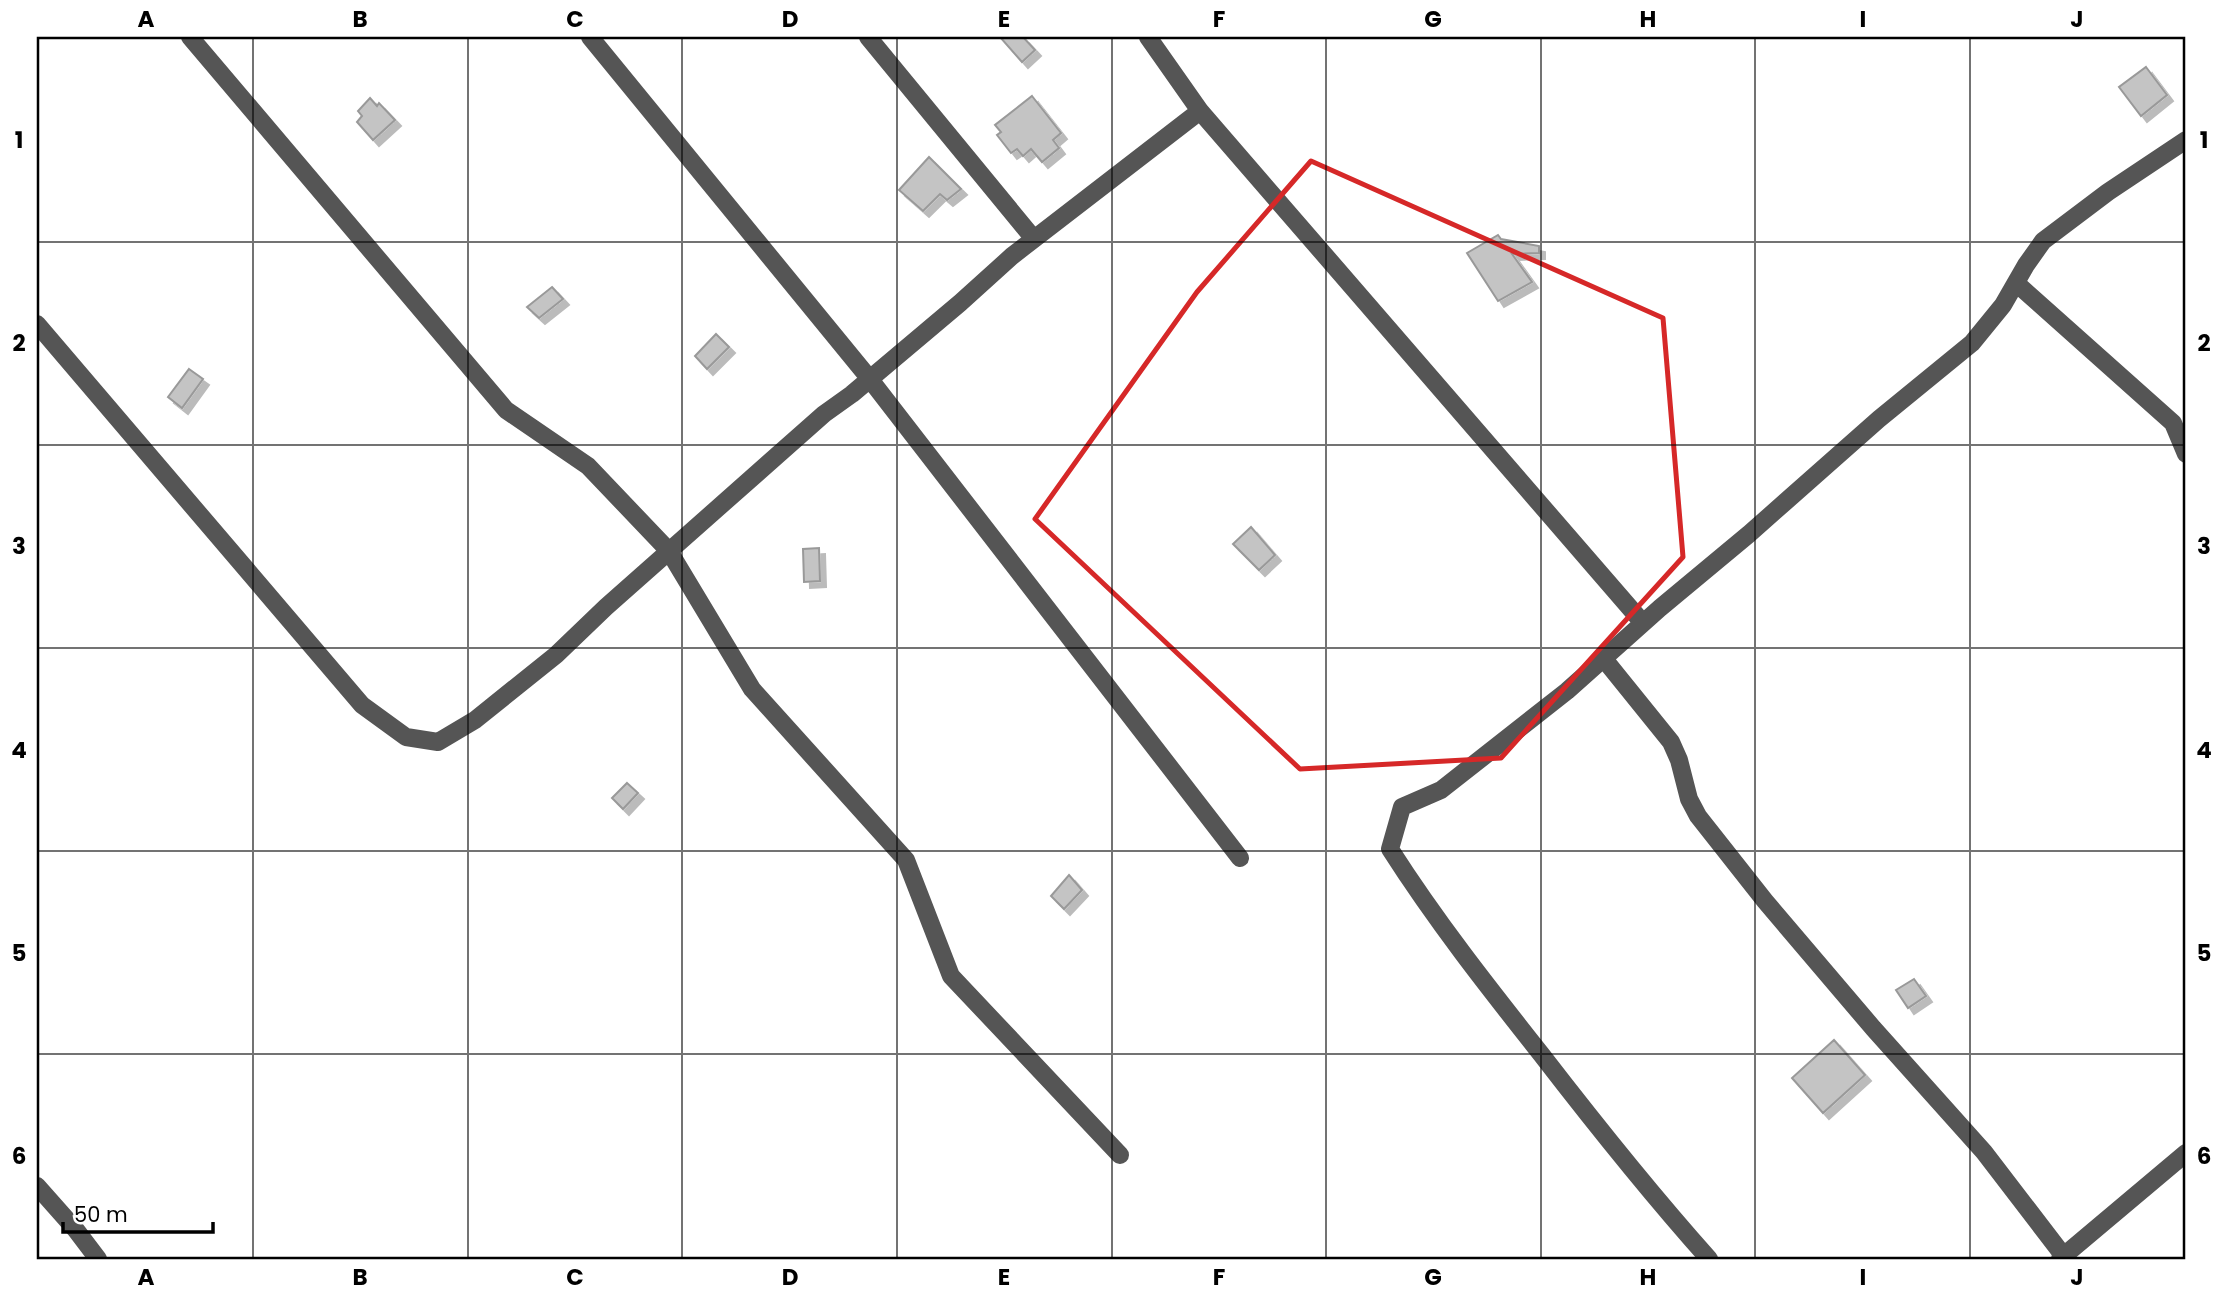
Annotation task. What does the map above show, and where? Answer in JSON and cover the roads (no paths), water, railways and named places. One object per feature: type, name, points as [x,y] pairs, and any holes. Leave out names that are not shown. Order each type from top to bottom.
[{"type":"street","points":[[190,37],[506,410],[588,466],[669,551],[752,689],[906,860],[951,976],[1120,1155]]},
{"type":"street","points":[[590,37],[869,378],[1240,858]]},
{"type":"street","points":[[868,37],[1034,239]]},
{"type":"street","points":[[1148,37],[1200,111],[1643,623]]},
{"type":"street","points":[[37,324],[362,705],[406,737],[438,742],[475,720],[556,655],[606,607],[824,414],[1034,239],[1200,111]]},
{"type":"street","points":[[1709,1259],[1615,1149],[1478,974],[1390,849],[1402,807],[1441,790],[1567,691],[1879,419],[1972,343],[1991,322],[2043,241],[2108,192],[2186,140]]},
{"type":"street","points":[[2016,283],[2173,423],[2186,453]]},
{"type":"street","points":[[1604,659],[1671,742],[1679,760],[1689,799],[1698,816],[1765,901],[1873,1028],[1984,1152],[2063,1258],[2186,1153]]},
{"type":"street","points":[[37,1186],[98,1259]]}]
